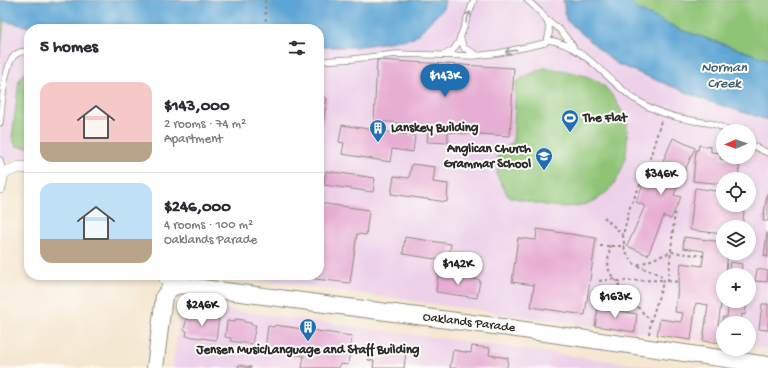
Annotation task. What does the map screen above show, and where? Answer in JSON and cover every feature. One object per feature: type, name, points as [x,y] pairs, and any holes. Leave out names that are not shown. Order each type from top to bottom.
[{"type":"street","points":[[0,188],[3,173],[19,167],[24,168]]},
{"type":"street","points":[[155,368],[162,302],[166,282]]},
{"type":"street","name":"Oaklands Parade","points":[[166,282],[177,286],[510,328],[768,365]]},
{"type":"lane","points":[[444,56],[453,50],[460,37],[474,0]]},
{"type":"lane","points":[[527,0],[560,30],[576,50],[633,98],[663,114],[716,124]]},
{"type":"lane","points":[[547,19],[550,26],[548,40]]},
{"type":"lane","points":[[460,37],[464,48],[479,56]]},
{"type":"lane","points":[[324,61],[396,54],[479,56],[537,45],[545,43],[548,40],[558,41],[576,50]]},
{"type":"lane","points":[[0,123],[9,63],[15,55],[24,51]]},
{"type":"lane","points":[[756,147],[768,152]]},
{"type":"lane","points":[[0,160],[3,173]]},
{"type":"path","points":[[265,0],[266,24]]},
{"type":"path","points":[[663,114],[646,172],[630,207],[623,235],[625,251],[635,265],[659,274],[664,280]]},
{"type":"path","points":[[668,281],[675,210]]},
{"type":"path","points":[[604,218],[623,235]]},
{"type":"path","points":[[611,245],[608,263],[609,272],[613,279],[651,321]]},
{"type":"path","points":[[600,246],[625,246]]},
{"type":"path","points":[[637,266],[672,252],[704,256]]},
{"type":"path","points":[[599,281],[613,279]]},
{"type":"path","points":[[617,282],[664,280],[679,282]]},
{"type":"path","points":[[649,340],[651,321],[664,280]]},
{"type":"shaded area","name":"Anglican Church Grammar School","points":[[11,0],[563,0],[566,20],[617,64],[710,102],[768,120],[768,349],[756,347],[756,316],[716,316],[716,343],[262,280],[324,280],[324,24],[24,24],[24,156],[0,163],[0,54],[4,21]]},
{"type":"shaded area","points":[[186,304],[662,368],[172,368],[181,308]]},
{"type":"green space","points":[[629,0],[768,0],[768,59],[681,30],[639,10]]},
{"type":"green space","points":[[0,19],[4,21],[0,54]]},
{"type":"green space","name":"The Flat","points":[[545,68],[577,73],[593,79],[605,87],[615,99],[627,124],[625,159],[618,177],[613,185],[598,198],[579,206],[548,206],[508,196],[497,175],[498,156],[513,142],[516,83],[525,76]]},
{"type":"green space","points":[[24,74],[24,147],[16,146],[12,138],[19,80]]},
{"type":"water","points":[[0,0],[445,0],[443,9],[414,38],[356,47],[324,47],[324,24],[24,24],[24,26],[0,19]]},
{"type":"water","name":"Norman Creek","points":[[563,0],[629,0],[639,10],[681,30],[768,59],[768,120],[710,102],[617,64],[566,20]]},
{"type":"building","points":[[377,60],[514,68],[510,136],[448,132],[448,143],[427,142],[428,131],[418,130],[419,124],[374,121]]},
{"type":"building","points":[[324,97],[327,98],[324,116]]},
{"type":"building","name":"Lanskey Building","points":[[342,125],[415,136],[413,152],[392,149],[390,162],[342,154],[344,143],[339,142]]},
{"type":"building","points":[[673,138],[695,148],[674,195],[681,197],[671,219],[664,216],[648,255],[627,246],[645,206],[636,202],[644,182],[652,186]]},
{"type":"building","points":[[699,145],[711,147],[711,152],[716,152],[716,164],[740,164],[739,172],[716,172],[716,183],[693,181],[696,150],[698,150]]},
{"type":"building","points":[[412,164],[435,167],[433,182],[448,184],[447,202],[391,194],[394,176],[409,178]]},
{"type":"building","points":[[326,171],[375,178],[373,192],[324,185]]},
{"type":"building","points":[[695,188],[716,191],[716,212],[744,212],[743,220],[716,220],[716,233],[690,230]]},
{"type":"building","points":[[767,194],[768,221],[763,221]]},
{"type":"building","points":[[324,204],[369,210],[366,235],[357,234],[350,283],[324,280]]},
{"type":"building","points":[[537,229],[596,238],[585,315],[531,307],[534,285],[512,282],[518,238],[536,240]]},
{"type":"building","points":[[768,233],[768,257],[764,256]]},
{"type":"building","points":[[405,237],[451,244],[448,261],[403,254]]},
{"type":"building","points":[[684,237],[716,241],[716,260],[727,260],[726,268],[716,268],[716,308],[720,308],[719,316],[716,316],[716,342],[703,341],[708,305],[696,303],[691,340],[657,335],[660,319],[681,322],[683,313],[675,312],[681,263],[702,266],[704,251],[683,248]]},
{"type":"building","points":[[730,262],[742,264],[742,268],[729,268]]},
{"type":"building","points":[[757,269],[768,271],[767,282],[756,281]]},
{"type":"building","points":[[438,274],[480,280],[477,298],[436,292]]},
{"type":"building","points":[[600,302],[613,303],[612,310],[637,314],[635,332],[595,326]]},
{"type":"building","points":[[762,304],[768,304],[768,330],[759,329]]},
{"type":"building","points":[[728,308],[746,308],[745,315],[727,316]]},
{"type":"building","points":[[202,315],[219,317],[216,340],[186,336],[187,331],[184,330],[187,317],[201,318]]},
{"type":"building","points":[[235,319],[244,320],[244,322],[251,323],[251,325],[256,325],[252,344],[230,341],[231,338],[225,337],[227,321],[235,322]]},
{"type":"building","name":"Jensen Music/Language and Staff Building","points":[[275,325],[352,336],[348,365],[340,364],[339,368],[302,368],[304,356],[271,352],[271,350],[265,349],[268,326],[274,327]]},
{"type":"building","points":[[472,346],[490,348],[489,355],[508,358],[507,368],[450,368],[453,350],[471,353]]},
{"type":"building","points":[[370,348],[406,352],[404,368],[373,368],[374,361],[368,360]]},
{"type":"building","points":[[239,365],[251,367],[251,368],[238,368]]},
{"type":"place","name":"The Flat","points":[[570,133]]},
{"type":"place","name":"Lanskey Building","points":[[378,143]]},
{"type":"place","name":"Anglican Church Grammar School","points":[[544,171]]},
{"type":"place","name":"Jensen Music/Language and Staff Building","points":[[308,342]]}]
